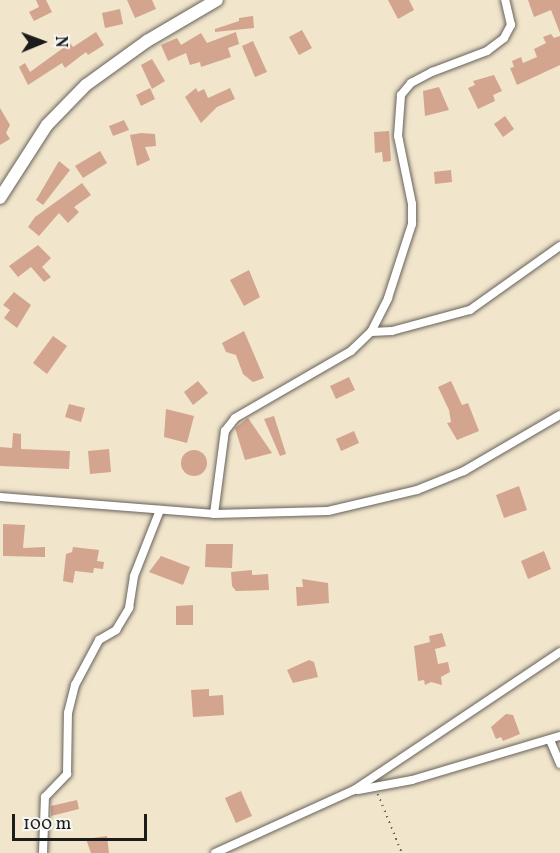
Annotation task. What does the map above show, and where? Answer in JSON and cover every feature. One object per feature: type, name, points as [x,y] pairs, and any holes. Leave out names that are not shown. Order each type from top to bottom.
[{"type":"street","points":[[2,189],[47,125],[86,85],[147,41],[217,0]]},
{"type":"street","points":[[214,514],[225,431],[235,418],[351,351],[371,332],[388,298],[411,224],[412,204],[398,136],[401,96],[411,83],[432,72],[487,51],[504,38],[511,25],[505,0]]},
{"type":"street","points":[[371,332],[392,331],[470,309],[560,246]]},
{"type":"street","points":[[0,497],[214,514],[328,511],[417,490],[464,471],[560,415]]},
{"type":"street","points":[[43,853],[45,797],[67,774],[68,713],[75,685],[99,640],[116,630],[129,608],[135,576],[160,510]]},
{"type":"street","points":[[215,853],[354,790],[560,652]]},
{"type":"street","points":[[354,790],[376,788],[560,736]]},
{"type":"street","points":[[550,740],[560,764]]},
{"type":"path","points":[[376,788],[402,853]]},
{"type":"building","points":[[36,0],[46,0],[52,12],[34,21],[29,12],[39,7]]},
{"type":"building","points":[[127,0],[152,0],[156,9],[135,18]]},
{"type":"building","points":[[388,0],[409,0],[414,10],[398,19]]},
{"type":"building","points":[[528,0],[560,0],[560,33],[551,10],[534,17]]},
{"type":"building","points":[[120,9],[123,24],[105,28],[102,13]]},
{"type":"building","points":[[253,16],[254,28],[215,32],[215,29],[239,21],[239,18]]},
{"type":"building","points":[[302,30],[312,48],[299,55],[289,37]]},
{"type":"building","points":[[96,32],[104,45],[88,55],[86,52],[65,68],[62,63],[28,85],[19,67],[25,63],[30,72],[70,43],[73,47]]},
{"type":"building","points":[[236,32],[239,44],[228,48],[231,57],[201,67],[200,62],[190,65],[186,53],[168,61],[161,45],[177,38],[181,45],[201,33],[207,43]]},
{"type":"building","points":[[551,34],[554,38],[560,36],[560,65],[517,85],[510,68],[514,67],[512,61],[521,57],[523,63],[537,57],[534,49],[546,43],[543,37]]},
{"type":"building","points":[[253,41],[267,72],[255,77],[242,46]]},
{"type":"building","points":[[152,59],[165,81],[152,89],[141,65]]},
{"type":"building","points":[[494,75],[502,91],[493,95],[495,101],[478,109],[468,88],[475,85],[473,81]]},
{"type":"building","points":[[439,87],[449,110],[425,116],[423,91]]},
{"type":"building","points":[[150,88],[155,99],[141,106],[136,95]]},
{"type":"building","points":[[196,88],[198,92],[204,89],[208,98],[230,88],[235,99],[217,107],[201,123],[185,97]]},
{"type":"building","points":[[0,108],[10,125],[6,133],[10,139],[0,145]]},
{"type":"building","points":[[505,116],[514,129],[503,137],[494,124]]},
{"type":"building","points":[[124,120],[129,130],[113,136],[109,126]]},
{"type":"building","points":[[389,131],[391,161],[383,162],[382,152],[375,153],[374,132]]},
{"type":"building","points":[[155,134],[156,146],[145,147],[150,160],[137,166],[130,135]]},
{"type":"building","points":[[100,151],[107,163],[83,178],[75,166]]},
{"type":"building","points":[[59,161],[70,170],[43,205],[36,200]]},
{"type":"building","points":[[451,170],[452,182],[435,184],[434,172]]},
{"type":"building","points":[[82,183],[91,195],[74,207],[79,212],[68,223],[59,213],[39,236],[28,227],[35,217]]},
{"type":"building","points":[[38,245],[51,258],[42,267],[51,277],[44,282],[31,267],[18,277],[9,266]]},
{"type":"building","points":[[249,270],[260,297],[244,306],[230,280]]},
{"type":"building","points":[[14,292],[31,305],[17,328],[4,318],[10,310],[3,305]]},
{"type":"building","points":[[244,331],[264,378],[253,382],[243,374],[236,355],[226,352],[222,343]]},
{"type":"building","points":[[53,336],[67,346],[47,374],[33,363]]},
{"type":"building","points":[[349,377],[355,390],[336,399],[330,386]]},
{"type":"building","points":[[198,381],[208,393],[193,405],[184,392]]},
{"type":"building","points":[[451,381],[462,405],[468,403],[479,431],[457,440],[447,423],[451,422],[449,410],[438,387]]},
{"type":"building","points":[[69,404],[85,408],[81,422],[65,417]]},
{"type":"building","points":[[166,409],[194,416],[187,443],[164,437]]},
{"type":"building","points":[[274,416],[286,454],[280,456],[264,419]]},
{"type":"building","points":[[248,418],[272,453],[245,460],[235,428]]},
{"type":"building","points":[[354,431],[359,443],[341,451],[336,439]]},
{"type":"building","points":[[13,433],[21,434],[21,449],[70,451],[69,469],[0,466],[0,447],[12,448]]},
{"type":"building","points":[[109,449],[111,472],[90,474],[88,451]]},
{"type":"building","points":[[194,450],[203,454],[207,463],[203,472],[194,476],[185,472],[181,463],[185,454]]},
{"type":"building","points":[[519,486],[527,510],[504,518],[496,495]]},
{"type":"building","points":[[3,524],[25,525],[23,548],[45,547],[45,557],[3,556]]},
{"type":"building","points":[[206,544],[233,544],[232,568],[205,567]]},
{"type":"building","points":[[73,547],[99,550],[97,561],[104,562],[103,569],[94,568],[93,573],[75,571],[73,583],[63,581],[66,554],[72,552]]},
{"type":"building","points":[[544,551],[551,569],[528,579],[521,561]]},
{"type":"building","points":[[161,556],[190,567],[183,585],[149,572]]},
{"type":"building","points":[[252,570],[252,575],[268,574],[269,590],[236,591],[232,586],[231,572]]},
{"type":"building","points":[[302,579],[328,583],[329,603],[297,606],[296,587],[303,587]]},
{"type":"building","points":[[193,605],[193,625],[176,625],[176,606]]},
{"type":"building","points":[[442,633],[446,646],[435,649],[438,664],[448,662],[450,672],[441,677],[442,685],[431,682],[425,685],[424,680],[418,681],[414,646],[430,642],[429,636]]},
{"type":"building","points":[[309,660],[314,662],[318,677],[293,683],[287,670]]},
{"type":"building","points":[[209,689],[209,696],[223,695],[224,715],[193,717],[191,690]]},
{"type":"building","points":[[506,714],[513,715],[520,734],[503,741],[501,737],[496,739],[491,727]]},
{"type":"building","points":[[241,791],[252,816],[236,823],[225,798]]},
{"type":"building","points":[[77,800],[79,809],[51,816],[51,806]]},
{"type":"building","points":[[107,836],[109,853],[91,853],[86,839]]}]
